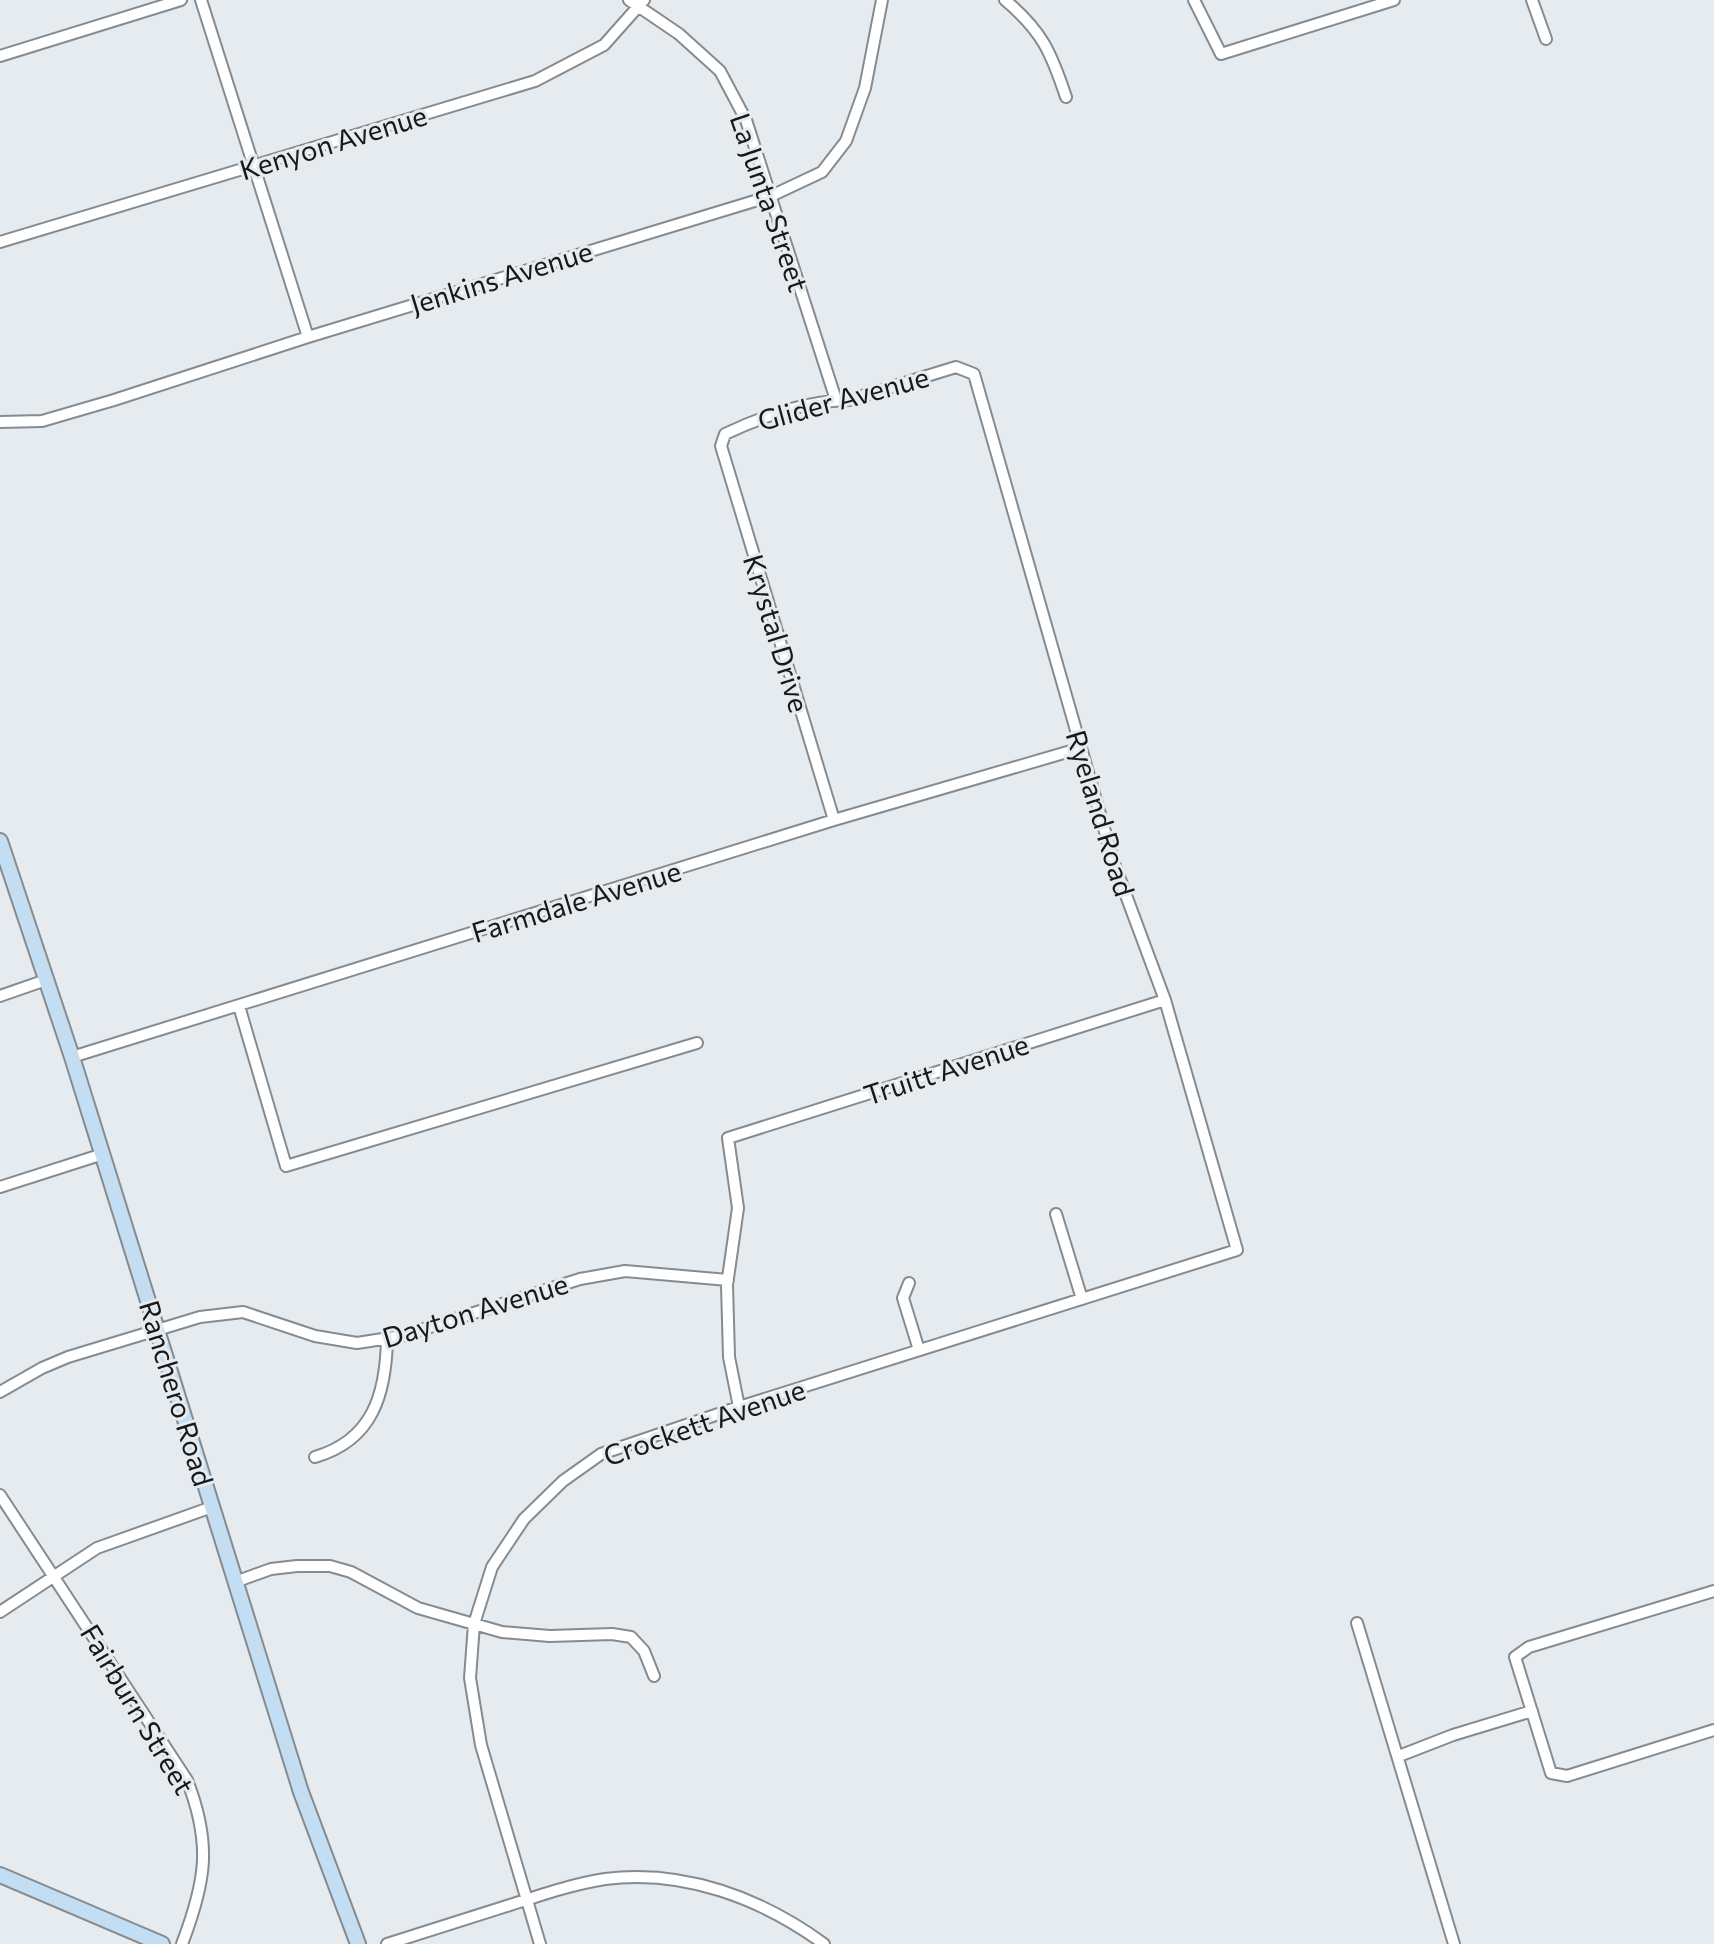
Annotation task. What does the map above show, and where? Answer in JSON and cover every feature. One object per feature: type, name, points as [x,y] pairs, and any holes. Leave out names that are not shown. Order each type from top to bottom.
[{"type":"main road","name":"Ranchero Road","points":[[0,841],[103,1154],[301,1792],[358,1944]]},
{"type":"main road","points":[[0,1875],[162,1944]]},
{"type":"street","points":[[0,56],[181,0]]},
{"type":"street","points":[[201,0],[308,337]]},
{"type":"street","name":"La Junta Street","points":[[629,0],[641,4],[720,71],[746,120],[836,400]]},
{"type":"street","name":"Jenkins Avenue","points":[[0,422],[42,421],[771,196],[822,172],[846,141],[865,88],[882,0]]},
{"type":"street","points":[[1005,0],[1029,21],[1052,55],[1066,97]]},
{"type":"street","points":[[1194,0],[1221,54],[1394,0]]},
{"type":"street","points":[[1532,0],[1546,39]]},
{"type":"street","name":"Kenyon Avenue","points":[[0,242],[535,81],[604,45],[641,4]]},
{"type":"street","name":"Glider Avenue","points":[[721,446],[725,434],[758,418],[836,400],[849,400],[956,367],[974,374]]},
{"type":"street","name":"Ryeland Road","points":[[974,374],[1114,863],[1165,1000],[1237,1250]]},
{"type":"street","name":"Krystal Drive","points":[[721,446],[834,820]]},
{"type":"street","name":"Farmdale Avenue","points":[[72,1057],[834,820],[1081,748]]},
{"type":"street","points":[[0,996],[46,980]]},
{"type":"street","name":"Truitt Avenue","points":[[728,1280],[738,1208],[728,1138],[1165,1000]]},
{"type":"street","points":[[239,1006],[286,1166],[697,1043]]},
{"type":"street","points":[[0,1187],[103,1154]]},
{"type":"street","points":[[1056,1214],[1082,1299]]},
{"type":"street","name":"Crockett Avenue","points":[[540,1944],[481,1745],[470,1678],[474,1624],[492,1567],[524,1519],[563,1481],[601,1454],[739,1407],[1237,1250]]},
{"type":"street","name":"Dayton Avenue","points":[[0,1392],[42,1368],[200,1317],[243,1312],[315,1336],[357,1343],[387,1338],[580,1279],[625,1271],[728,1280]]},
{"type":"street","points":[[728,1280],[729,1357],[739,1407]]},
{"type":"street","points":[[909,1283],[903,1298],[919,1350]]},
{"type":"street","points":[[315,1457],[337,1451],[360,1432],[377,1404],[386,1373],[387,1338]]},
{"type":"street","name":"Fairburn Street","points":[[0,1495],[177,1763],[194,1797],[203,1837],[203,1881],[182,1944]]},
{"type":"street","points":[[0,1612],[97,1548],[212,1507]]},
{"type":"street","points":[[235,1582],[271,1569],[330,1566],[351,1572],[418,1608],[502,1632],[631,1637],[644,1651],[654,1676]]},
{"type":"street","points":[[1714,1591],[1529,1647],[1515,1657],[1551,1773],[1567,1776],[1714,1730]]},
{"type":"street","points":[[1357,1623],[1454,1944]]},
{"type":"street","points":[[1399,1756],[1453,1735],[1532,1711]]},
{"type":"street","points":[[387,1944],[527,1899],[606,1879],[646,1878],[684,1882],[743,1897],[773,1911],[824,1944]]}]
